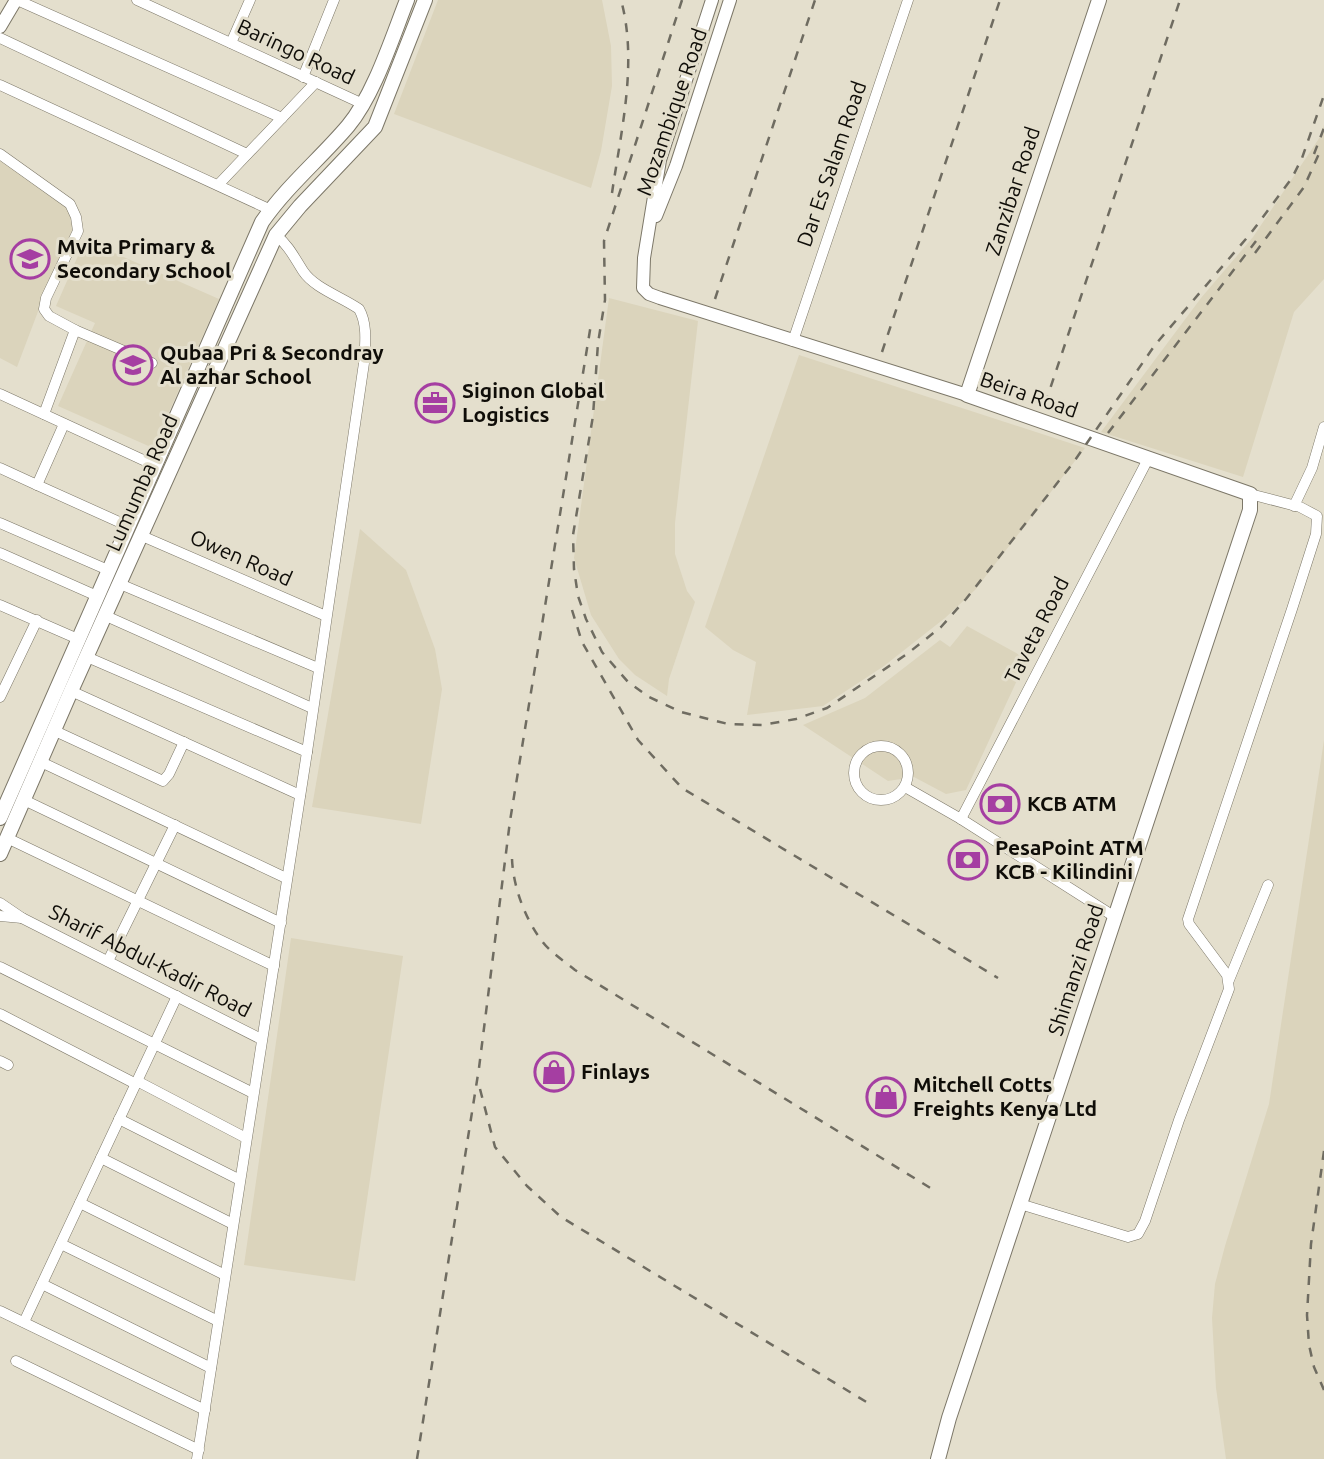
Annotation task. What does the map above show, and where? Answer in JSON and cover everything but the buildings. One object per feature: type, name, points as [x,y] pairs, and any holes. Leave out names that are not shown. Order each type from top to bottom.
[{"type":"main road","name":"Lumumba Road","points":[[0,818],[247,252],[271,210],[349,125],[363,104],[407,0]]},
{"type":"main road","name":"Lumumba Road","points":[[0,854],[276,235],[375,127],[425,0]]},
{"type":"main road","name":"Zanzibar Road","points":[[967,395],[1099,0]]},
{"type":"main road","name":"Beira Road","points":[[967,395],[1250,494]]},
{"type":"main road","points":[[145,487],[160,494]]},
{"type":"main road","name":"Shimanzi Road","points":[[938,1459],[949,1418],[1250,510],[1250,494]]},
{"type":"street","points":[[0,27],[17,0],[282,118]]},
{"type":"street","name":"Baringo Road","points":[[138,0],[363,104]]},
{"type":"street","points":[[231,43],[250,0]]},
{"type":"street","points":[[303,77],[334,0]]},
{"type":"street","name":"Mozambique Road","points":[[712,0],[660,160],[643,288],[649,294],[793,341]]},
{"type":"street","name":"Mozambique Road","points":[[648,236],[676,166],[730,0]]},
{"type":"street","name":"Dar Es Salam Road","points":[[793,341],[908,0]]},
{"type":"street","points":[[400,19],[415,26]]},
{"type":"street","points":[[0,38],[247,154]]},
{"type":"street","points":[[218,185],[316,82]]},
{"type":"street","points":[[0,85],[271,210]]},
{"type":"street","points":[[0,154],[70,204],[76,217],[78,231],[46,298],[44,309],[49,316],[152,363]]},
{"type":"street","points":[[16,1361],[198,1455],[307,752],[366,335],[359,309],[311,279],[303,271],[290,248],[276,235]]},
{"type":"street","points":[[44,414],[75,330]]},
{"type":"street","name":"Beira Road","points":[[793,341],[967,395]]},
{"type":"street","points":[[0,394],[154,465]]},
{"type":"street","points":[[37,485],[64,424]]},
{"type":"street","points":[[1294,506],[1312,468],[1324,427]]},
{"type":"street","name":"Taveta Road","points":[[961,819],[1148,458]]},
{"type":"street","points":[[0,468],[128,526]]},
{"type":"street","points":[[1229,980],[1188,919],[1316,534],[1317,516],[1294,506],[1250,494]]},
{"type":"street","points":[[0,523],[108,570]]},
{"type":"street","name":"Owen Road","points":[[142,536],[326,616]]},
{"type":"street","points":[[0,553],[97,596]]},
{"type":"street","points":[[120,584],[318,668]]},
{"type":"street","points":[[0,605],[78,639]]},
{"type":"street","points":[[106,616],[312,708]]},
{"type":"street","points":[[0,697],[37,620]]},
{"type":"street","points":[[87,657],[307,752]]},
{"type":"street","points":[[71,691],[300,795]]},
{"type":"street","points":[[55,731],[163,781],[166,780],[184,742]]},
{"type":"street","points":[[876,746],[893,749],[906,761],[908,770],[905,787],[891,798],[874,798],[866,794],[855,780],[856,763],[861,755],[876,746]]},
{"type":"street","points":[[41,762],[286,878]]},
{"type":"street","points":[[905,787],[961,819],[1115,918]]},
{"type":"street","points":[[24,800],[281,923]]},
{"type":"street","points":[[108,961],[175,825]]},
{"type":"street","points":[[7,838],[274,966]]},
{"type":"street","points":[[1020,1204],[1128,1237],[1138,1234],[1229,989],[1229,980],[1268,886]]},
{"type":"street","name":"Sharif Abdul-Kadir Road","points":[[0,903],[22,918],[261,1038]]},
{"type":"street","name":"Sharif Abdul-Kadir Road","points":[[0,916],[22,918]]},
{"type":"street","points":[[0,967],[253,1093]]},
{"type":"street","points":[[24,1322],[177,996]]},
{"type":"street","points":[[0,1014],[246,1138]]},
{"type":"street","points":[[119,1119],[240,1181]]},
{"type":"street","points":[[101,1158],[233,1224]]},
{"type":"street","points":[[80,1203],[225,1275]]},
{"type":"street","points":[[61,1244],[218,1321]]},
{"type":"street","points":[[42,1284],[211,1368]]},
{"type":"street","points":[[0,1311],[205,1410]]},
{"type":"shaded area","points":[[438,0],[602,0],[611,46],[612,86],[601,151],[591,188],[394,114]]},
{"type":"shaded area","points":[[1324,125],[1324,279],[1294,312],[1243,477],[1101,432],[1201,298],[1253,237],[1320,137]]},
{"type":"shaded area","name":"Mvita Primary & Secondary School","points":[[0,149],[79,217],[42,301],[17,367],[0,358]]},
{"type":"shaded area","name":"Qubaa Pri & Secondray Al azhar School","points":[[85,240],[219,299],[153,448],[58,406],[95,323],[56,306]]},
{"type":"shaded area","points":[[609,298],[698,321],[675,523],[675,554],[687,591],[695,602],[669,679],[667,696],[635,675],[619,659],[591,615],[574,558]]},
{"type":"shaded area","points":[[799,355],[1085,448],[975,590],[945,618],[884,666],[823,706],[747,715],[756,662],[733,650],[705,627]]},
{"type":"shaded area","points":[[360,529],[406,570],[435,649],[442,689],[421,824],[312,807]]},
{"type":"shaded area","points":[[967,626],[1027,659],[966,790],[946,794],[914,777],[888,781],[803,725],[865,698],[940,640],[950,647]]},
{"type":"shaded area","points":[[1324,740],[1324,1459],[1226,1459],[1216,1388],[1212,1318],[1215,1284],[1269,1104]]},
{"type":"shaded area","points":[[291,938],[403,956],[355,1281],[244,1265]]},
{"type":"railway","points":[[612,193],[628,72],[626,24],[621,0]]},
{"type":"railway","points":[[682,0],[604,241],[605,300],[598,343],[593,416],[573,535],[574,569],[578,596],[586,619],[602,652],[628,682],[649,697],[681,712],[728,724],[762,725],[796,719],[827,708],[907,654],[941,627],[1073,463],[1155,345],[1251,233],[1292,178],[1302,158],[1324,95]]},
{"type":"railway","points":[[715,299],[815,0]]},
{"type":"railway","points":[[882,352],[1000,0]]},
{"type":"railway","points":[[1045,404],[1180,0]]},
{"type":"railway","points":[[1314,154],[1324,128]]},
{"type":"railway","points":[[1255,253],[1304,187],[1322,147]]},
{"type":"railway","points":[[1108,433],[1256,241]]},
{"type":"railway","points":[[417,1459],[479,1068],[510,821],[591,324]]},
{"type":"railway","points":[[572,610],[582,642],[638,740],[682,788],[998,978]]},
{"type":"railway","points":[[512,859],[517,891],[525,913],[545,945],[562,960],[937,1192]]},
{"type":"railway","points":[[480,1089],[495,1147],[527,1186],[561,1217],[873,1406]]},
{"type":"railway","points":[[1324,1151],[1311,1244],[1307,1315],[1309,1345],[1314,1367],[1324,1390]]},
{"type":"place","name":"Mvita Primary & Secondary School","points":[[30,259]]},
{"type":"place","name":"Qubaa Pri & Secondray Al azhar School","points":[[133,365]]},
{"type":"place","name":"Siginon Global Logistics","points":[[435,403]]},
{"type":"place","name":"KCB ATM","points":[[1000,804]]},
{"type":"place","name":"PesaPoint ATM KCB - Kilindini","points":[[968,860]]},
{"type":"place","name":"Finlays","points":[[554,1072]]},
{"type":"place","name":"Mitchell Cotts Freights Kenya Ltd","points":[[886,1097]]}]
